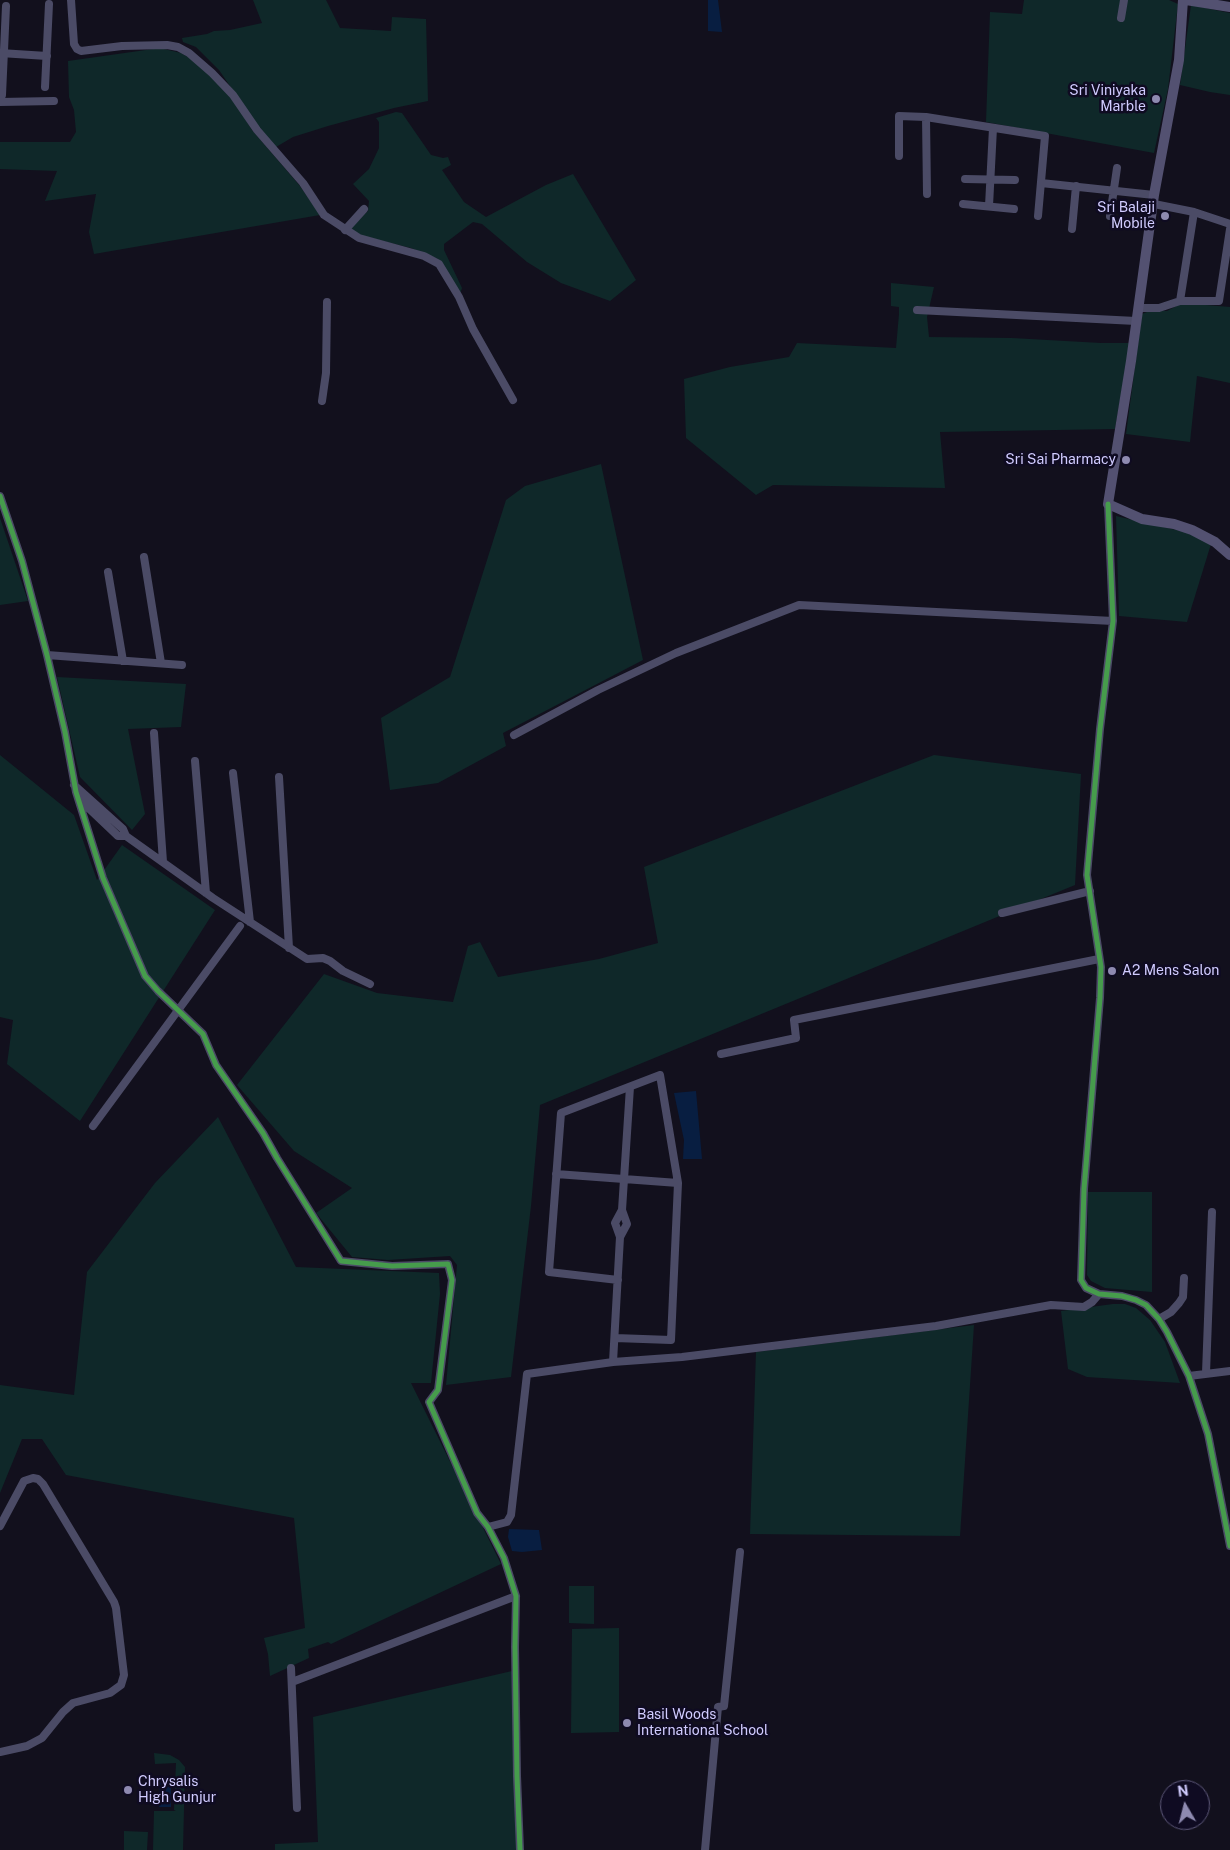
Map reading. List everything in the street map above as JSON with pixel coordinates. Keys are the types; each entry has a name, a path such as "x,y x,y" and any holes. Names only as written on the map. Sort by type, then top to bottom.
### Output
{"street":[{"path":"71,0 74,44 81,51 122,46 168,45 178,47 189,53 212,73 233,96 257,130 303,183 324,215 359,238 424,256 438,264 459,297 473,329 512,400"},
{"path":"1121,18 1124,0"},
{"path":"1230,7 1185,0 1179,60 1154,200 1108,504 1113,621 1100,730 1087,875 1099,958 1100,998 1084,1189 1081,1280 1086,1288 1099,1294 1122,1296 1146,1305 1159,1319 1167,1332 1189,1376 1208,1434 1230,1546"},
{"path":"45,87 48,4"},
{"path":"6,6 1,98 54,101"},
{"path":"2,53 46,56"},
{"path":"899,156 899,116 926,117 1044,136 1038,216"},
{"path":"926,117 927,194"},
{"path":"989,206 993,128"},
{"path":"1110,216 1117,168"},
{"path":"965,179 1015,180"},
{"path":"1041,183 1114,191 1154,200 1230,224"},
{"path":"1072,229 1076,186"},
{"path":"964,204 1014,209"},
{"path":"345,230 364,208"},
{"path":"1180,301 1194,212"},
{"path":"1139,308 1159,308 1180,301 1219,301 1230,229"},
{"path":"322,401 326,372 327,302"},
{"path":"917,310 1136,321"},
{"path":"0,496 22,561 47,655 65,732 74,785 103,878 145,976 203,1034 216,1065 263,1133 341,1261 392,1266 448,1264 452,1280 438,1390 429,1402 477,1513 488,1527 504,1558 516,1596 517,1766 520,1850"},
{"path":"1108,504 1142,519 1174,524 1192,530 1215,542 1230,553"},
{"path":"144,557 161,663"},
{"path":"108,572 123,660"},
{"path":"514,734 598,690 676,653 799,605 1113,621"},
{"path":"47,655 182,664"},
{"path":"154,733 163,862"},
{"path":"195,761 206,893"},
{"path":"233,773 250,922"},
{"path":"279,777 289,948"},
{"path":"74,785 123,828 126,836 206,893 307,959 324,958 343,971 370,984"},
{"path":"78,797 118,836 126,836"},
{"path":"1002,913 1090,892"},
{"path":"94,1126 240,926"},
{"path":"721,1054 796,1038 794,1020 1099,958"},
{"path":"614,1338 671,1340 678,1183 660,1075 561,1113 549,1272 618,1280"},
{"path":"613,1362 620,1237 627,1224 622,1210 630,1087"},
{"path":"556,1174 678,1183"},
{"path":"1206,1373 1212,1212"},
{"path":"1159,1319 1171,1312 1179,1303 1182,1297 1184,1278"},
{"path":"488,1527 507,1522 511,1514 527,1374 613,1362 682,1357 936,1326 1051,1305 1084,1307 1099,1294"},
{"path":"1189,1376 1230,1371"},
{"path":"0,1526 24,1482 33,1478 38,1479 43,1484 114,1602 124,1676 121,1686 110,1693 73,1703 63,1712 42,1738 27,1746 0,1752"},
{"path":"705,1850 718,1707 724,1706 740,1552"},
{"path":"292,1682 516,1596"},
{"path":"291,1668 297,1808"}],"green space":[{"path":"253,0 326,0 340,28 391,31 392,17 426,19 428,101 328,126 293,137 276,147 265,137 219,70 196,47 183,42 182,38 262,23"},
{"path":"1024,0 1169,0 1178,4 1168,89 1154,153 986,122 990,12 1022,14"},
{"path":"1191,5 1230,13 1230,95 1180,85"},
{"path":"160,48 181,53 197,62 233,99 252,130 300,186 320,215 94,254 89,232 96,194 45,201 57,171 0,169 0,142 70,142 76,132 74,110 69,97 68,61"},
{"path":"396,112 402,113 431,155 443,158 448,157 451,165 442,170 464,202 486,217 546,185 573,174 636,280 610,301 561,283 527,262 482,224 473,222 444,244 444,250 462,288 460,294 438,259 411,248 359,235 350,230 368,211 369,201 353,184 369,169 379,148 379,122 376,118"},
{"path":"891,283 934,287 927,317 929,337 1130,343 1115,429 940,432 945,488 773,485 756,495 686,438 684,379 730,367 789,357 797,343 896,348 899,307 891,306"},
{"path":"1182,303 1230,307 1230,383 1197,376 1190,442 1126,434 1142,314 1152,310 1167,311"},
{"path":"601,464 643,660 503,733 506,746 438,783 390,790 381,718 450,677 506,500 525,486"},
{"path":"1116,516 1185,532 1211,544 1187,622 1119,616"},
{"path":"0,518 28,601 0,605"},
{"path":"57,677 186,684 181,727 128,729 145,814 132,830 80,777"},
{"path":"0,755 74,815 97,880 122,845 215,910 80,1121 7,1064 13,1020 0,1017"},
{"path":"934,755 1081,774 1075,885 540,1105 531,1206 511,1377 446,1385 457,1265 450,1256 388,1260 352,1257 316,1213 352,1188 294,1151 237,1085 324,974 377,993 453,1002 468,946 480,942 498,977 599,959 658,943 644,867"},
{"path":"218,1117 296,1267 439,1273 440,1294 431,1383 411,1383 501,1564 331,1644 328,1642 308,1649 309,1658 270,1676 264,1638 305,1628 294,1518 66,1475 42,1439 22,1439 0,1493 0,1385 74,1395 87,1272 155,1183"},
{"path":"1088,1192 1152,1192 1152,1292 1105,1288 1091,1281 1087,1275"},
{"path":"1125,1304 1136,1308 1150,1320 1165,1342 1180,1383 1087,1377 1068,1369 1061,1311"},
{"path":"974,1325 960,1536 750,1534 756,1352"},
{"path":"569,1586 594,1586 594,1624 569,1623"},
{"path":"619,1628 619,1732 571,1733 572,1629"},
{"path":"512,1671 517,1850 275,1850 275,1844 318,1842 313,1717"},
{"path":"154,1753 170,1755 179,1760 185,1767 183,1850 153,1850 154,1811 176,1811 174,1810 176,1763 155,1764"},
{"path":"124,1831 148,1832 147,1850 124,1850"}],"water":[{"path":"708,0 718,0 722,32 708,31"},
{"path":"696,1091 702,1159 683,1159 684,1140 674,1093"},
{"path":"509,1529 539,1530 542,1550 512,1551 508,1537"},
{"path":"160,1777 171,1777 171,1807 159,1807"}],"cycle path":[{"path":"0,496 22,561 47,655 65,732 76,792 103,878 145,976 203,1034 216,1065 263,1133 341,1261 392,1266 448,1264 452,1280 438,1390 429,1402 477,1513 488,1527 504,1558 516,1596 517,1776 520,1850"},
{"path":"1108,504 1113,621 1100,729 1087,875 1101,967 1100,998 1084,1189 1081,1280 1086,1288 1099,1294 1122,1296 1146,1305 1159,1319 1167,1332 1189,1376 1208,1434 1230,1546"}],"place":[{"name":"Sri Viniyaka Marble","path":"1156,99"},
{"name":"Sri Balaji Mobile","path":"1165,216"},
{"name":"Sri Sai Pharmacy","path":"1126,460"},
{"name":"A2 Mens Salon","path":"1112,971"},
{"name":"Basil Woods International School","path":"627,1723"},
{"name":"Chrysalis High Gunjur","path":"128,1790"}]}
